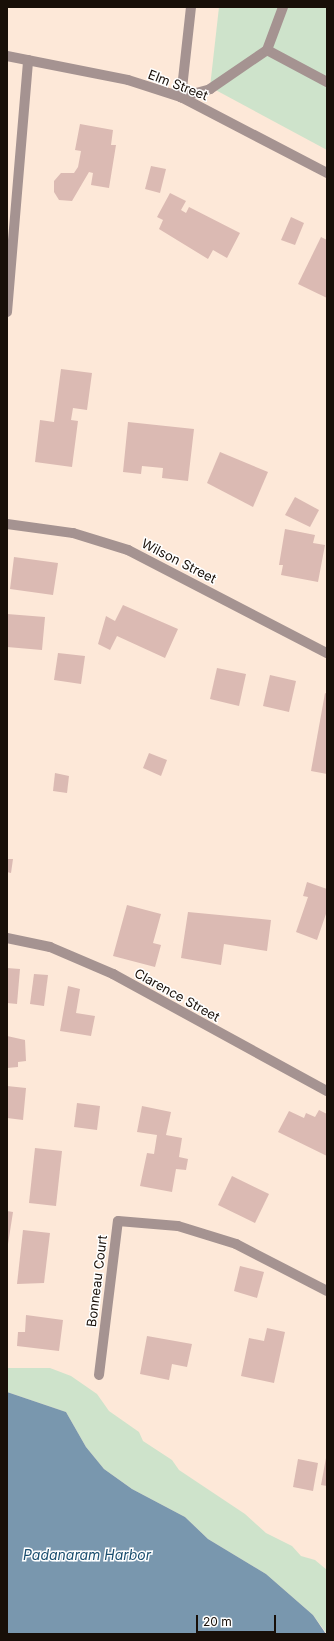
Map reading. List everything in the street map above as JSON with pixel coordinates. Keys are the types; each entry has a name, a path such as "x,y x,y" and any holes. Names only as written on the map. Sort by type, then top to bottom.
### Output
{"street":[{"path":"192,7 181,97 210,89 267,50 283,7"},
{"path":"267,50 327,82"},
{"name":"Elm Street","path":"7,56 128,80 181,97 327,173"},
{"path":"7,312 28,60"},
{"name":"Wilson Street","path":"7,524 73,534 128,550 327,653"},
{"name":"Clarence Street","path":"7,938 50,947 113,974 327,1091"},
{"name":"Bonneau Court","path":"98,1375 118,1221 178,1226 236,1244 327,1290"}],"green space":[{"path":"219,7 327,7 327,150 210,87"},
{"path":"7,1368 50,1368 71,1376 97,1394 109,1411 139,1432 143,1441 172,1460 179,1470 245,1514 266,1533 292,1546 301,1556 315,1560 327,1570 327,1634 313,1615 266,1574 208,1539 185,1517 132,1489 104,1469 86,1447 66,1412 7,1392"}],"water":[{"name":"Padanaram Harbor","path":"7,1392 66,1412 86,1447 104,1469 132,1489 185,1517 208,1539 266,1574 313,1615 326,1634 7,1634"}],"building":[{"path":"80,124 113,130 111,145 116,145 109,188 91,185 93,173 89,172 72,201 59,200 54,192 54,181 61,173 74,173 78,167 81,151 75,150"},
{"path":"151,166 166,169 160,193 145,189"},
{"path":"170,193 186,201 181,210 186,213 189,207 240,233 227,258 213,250 208,259 159,229 163,220 157,217"},
{"path":"291,217 304,223 295,245 281,240"},
{"path":"321,237 327,240 327,298 298,284"},
{"path":"61,369 92,373 87,410 73,408 71,420 78,421 72,467 35,462 40,420 54,422"},
{"path":"128,422 194,429 188,481 162,478 163,468 142,466 141,474 123,472"},
{"path":"220,452 268,472 253,507 207,483"},
{"path":"295,497 319,510 310,527 285,515"},
{"path":"285,529 315,535 313,543 325,545 318,582 281,575 283,565 279,565"},
{"path":"14,557 58,563 53,595 10,589"},
{"path":"123,605 178,629 165,658 117,636 110,650 98,644 106,616 115,621"},
{"path":"7,614 45,617 42,650 7,647"},
{"path":"58,653 85,656 81,684 54,680"},
{"path":"217,668 246,674 239,706 210,699"},
{"path":"270,675 296,681 289,712 263,706"},
{"path":"325,693 327,694 327,774 311,771"},
{"path":"149,753 167,760 161,776 143,768"},
{"path":"55,773 69,776 67,793 53,791"},
{"path":"7,859 13,859 11,873 7,872"},
{"path":"307,882 327,889 327,911 317,940 296,932 308,897 303,896"},
{"path":"127,905 161,914 153,943 161,945 155,967 113,956"},
{"path":"188,912 271,920 267,951 224,944 221,965 181,958"},
{"path":"7,968 20,969 17,1004 7,1003"},
{"path":"34,974 48,975 44,1006 30,1004"},
{"path":"68,986 80,989 76,1013 95,1016 91,1036 60,1031"},
{"path":"7,1036 25,1040 26,1061 18,1062 18,1067 7,1068"},
{"path":"7,1086 26,1088 23,1120 7,1118"},
{"path":"77,1103 100,1106 97,1130 74,1127"},
{"path":"142,1106 171,1112 166,1135 182,1138 179,1157 188,1159 186,1170 176,1169 172,1192 140,1186 147,1153 154,1154 157,1135 137,1132"},
{"path":"319,1110 327,1114 327,1156 278,1132 289,1111 304,1118 306,1113 315,1117"},
{"path":"35,1148 62,1151 56,1206 29,1203"},
{"path":"232,1176 269,1194 255,1223 218,1205"},
{"path":"7,1211 13,1212 8,1244 7,1244"},
{"path":"23,1230 50,1233 44,1283 17,1284"},
{"path":"240,1266 264,1272 257,1298 234,1291"},
{"path":"26,1315 63,1320 59,1351 17,1346 18,1332 25,1332"},
{"path":"267,1328 285,1332 274,1383 241,1376 249,1338 264,1341"},
{"path":"147,1336 192,1344 187,1367 172,1364 169,1380 140,1374"},
{"path":"327,1458 327,1486 321,1485"},
{"path":"298,1459 318,1463 313,1491 293,1487"}]}
